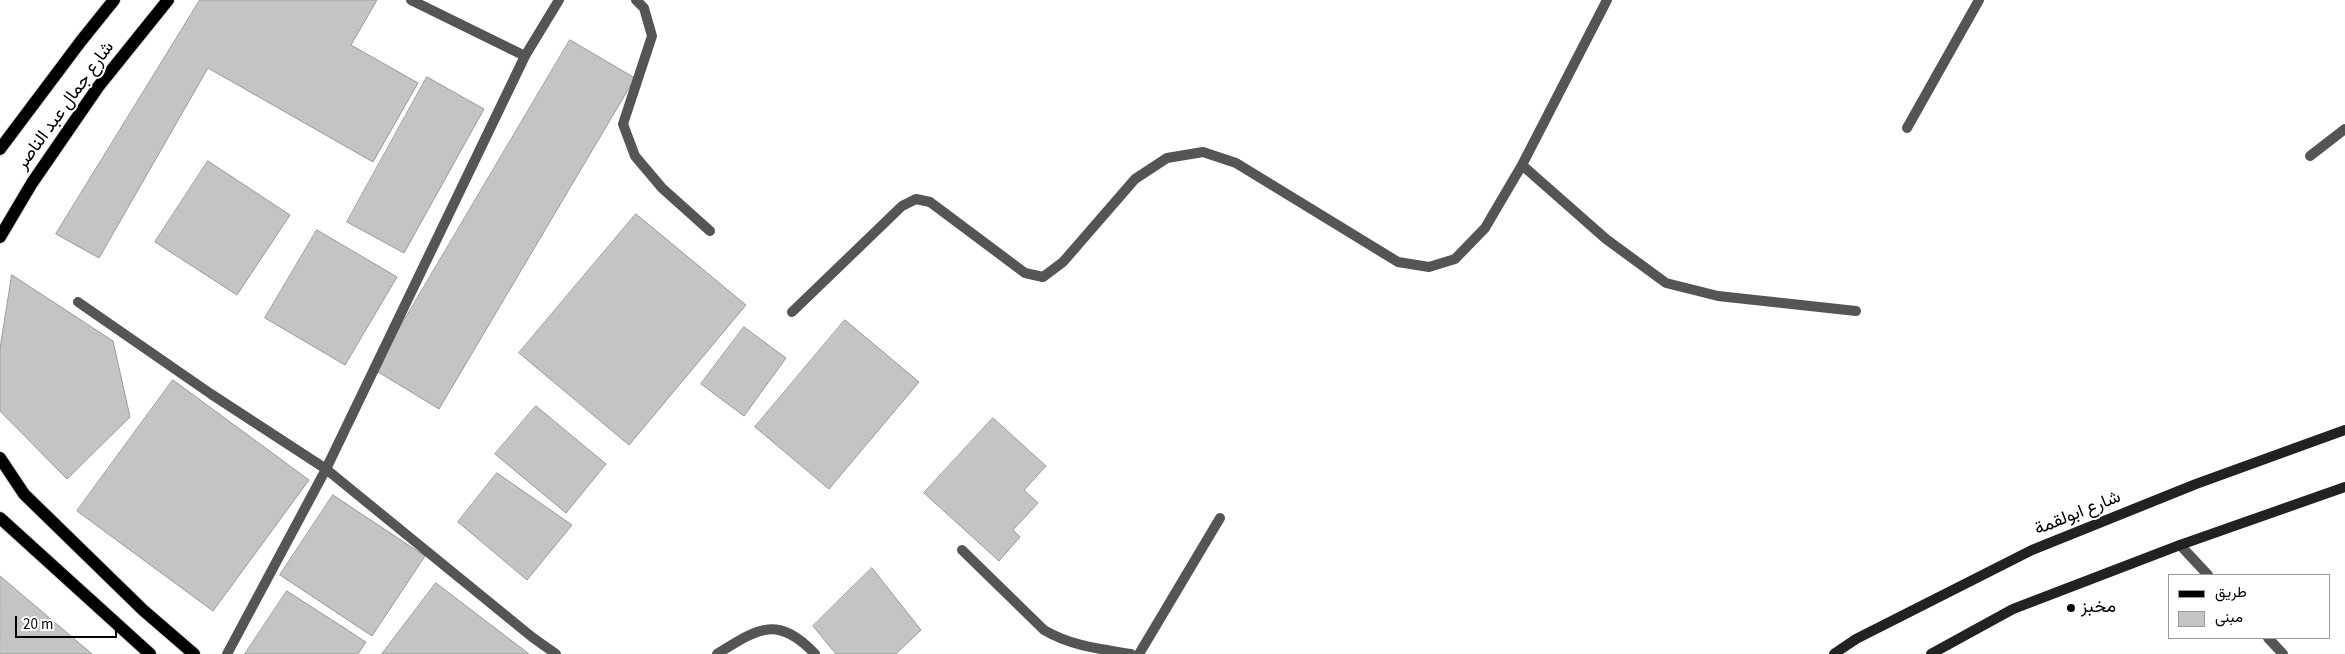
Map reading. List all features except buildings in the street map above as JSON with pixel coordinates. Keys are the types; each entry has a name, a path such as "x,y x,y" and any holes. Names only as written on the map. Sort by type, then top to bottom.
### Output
{"main road":[{"name":"شارع جمال عبد الناصر","path":"0,149 81,40 114,0"},
{"name":"شارع جمال عبد الناصر","path":"0,237 32,183 98,87 168,0"},
{"path":"0,458 24,494 143,610 194,654"},
{"path":"0,518 150,654"}],"street":[{"path":"411,0 525,56"},
{"path":"227,654 326,469 525,56 559,0"},
{"path":"636,0 644,8 652,36 624,124 635,156 662,188 710,230"},
{"path":"792,312 902,206 916,199 930,202 1026,273 1043,277 1063,262 1135,179 1167,158 1203,152 1236,163 1398,262 1428,267 1455,259 1485,228 1522,165 1606,0"},
{"path":"1907,128 1979,0"},
{"path":"2310,156 2345,129"},
{"path":"1522,165 1606,239 1666,283 1718,296 1856,311"},
{"path":"78,302 211,394 326,469 524,631 556,654"},
{"name":"شارع ابولقمة","path":"1834,654 1856,638 2032,550 2196,484 2345,430"},
{"path":"1931,654 2013,609 2180,545 2345,487"},
{"path":"1139,654 1220,518"},
{"path":"2180,545 2207,574"},
{"path":"962,550 1044,630 1059,639 1081,647 1131,654"},
{"path":"717,654 743,638 770,627 792,634 815,654"},
{"path":"2269,639 2283,654"}],"place":[{"name":"مخبز","path":"2071,608"}]}
